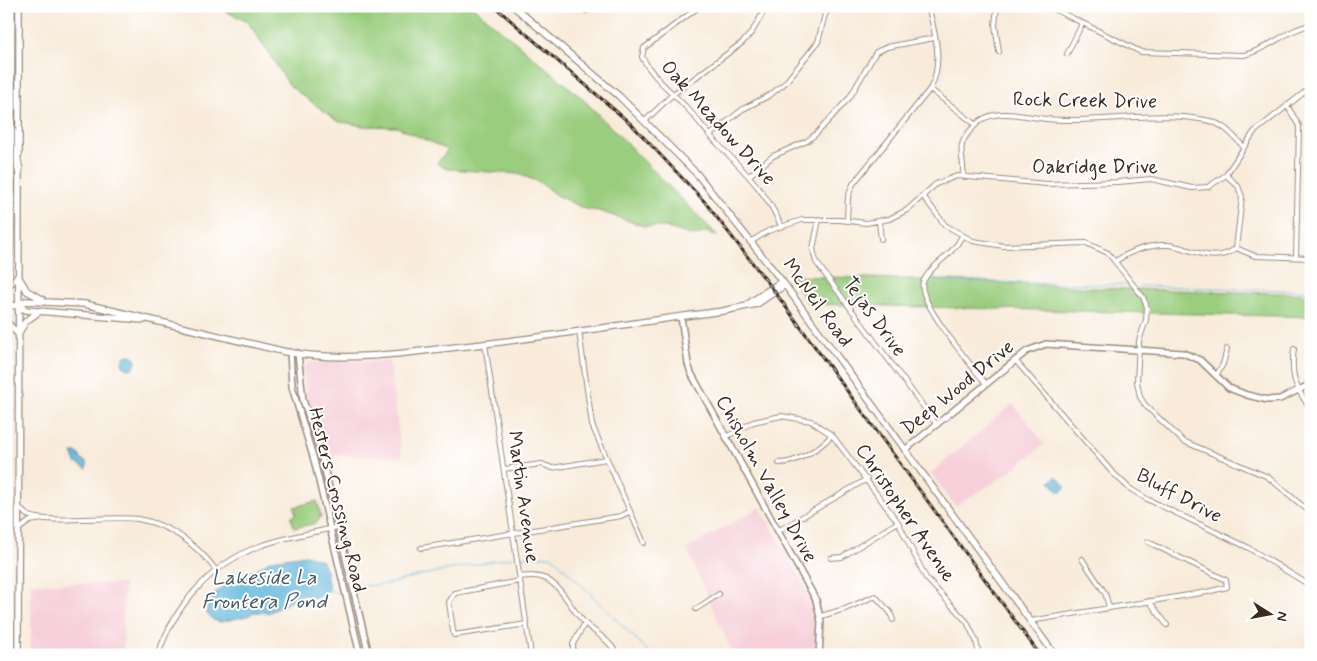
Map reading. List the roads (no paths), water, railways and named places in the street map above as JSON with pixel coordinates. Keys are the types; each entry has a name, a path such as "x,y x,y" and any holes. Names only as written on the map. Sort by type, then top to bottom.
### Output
{"highway":[{"path":"6,341 10,261 11,6"},
{"path":"6,62 7,92 19,171"}],"main road":[{"path":"18,655 19,6"},
{"name":"McNeil Road","path":"513,6 646,121 697,174 752,241 1055,655"},
{"path":"6,288 18,276"},
{"path":"18,276 27,291 46,301"},
{"path":"18,306 25,301 85,304 290,352 369,356 580,332 742,307 783,283"},
{"path":"6,306 18,306 26,310 156,321"},
{"path":"18,334 28,319 42,310"},
{"path":"6,321 18,334"}],"street":[{"name":"Oak Meadow Drive","path":"700,6 642,51 642,59 672,95 684,105 748,176 775,212 781,226"},
{"path":"646,121 672,95 742,42 752,32 767,6"},
{"path":"710,135 744,109 770,95 785,83 818,42 825,14 833,6"},
{"path":"847,220 848,197 853,184 930,89 938,69 928,6"},
{"path":"997,6 995,25 999,52"},
{"path":"1048,6 1141,52 1237,56 1258,52 1302,28 1311,26"},
{"path":"1067,54 1082,24"},
{"path":"748,176 773,156 807,141 817,133 850,97 869,61 876,52 887,47 934,38"},
{"path":"1236,248 1242,198 1238,186 1226,175 1243,146 1254,132 1311,87"},
{"path":"930,89 976,125"},
{"path":"1287,105 1299,126 1296,257"},
{"name":"Rock Creek Drive","path":"963,176 961,145 976,125 984,118 999,114 1058,120 1158,117 1202,120 1216,123 1226,129 1243,146"},
{"name":"Oakridge Drive","path":"752,241 765,232 802,220 879,222 902,214 944,180 963,176 1047,184 1118,182 1151,178 1197,188 1210,186 1226,175"},
{"path":"922,196 946,225 962,236 979,243 1004,246 1086,243 1102,249 1116,261 1145,302 1147,313 1140,334 1137,382 1140,397 1171,432 1195,449 1268,477 1311,513"},
{"name":"Tejas Drive","path":"819,219 813,249 816,262 937,425"},
{"path":"879,222 881,239"},
{"path":"962,236 951,254 928,274 923,283 922,293 925,301 986,384"},
{"path":"1116,261 1133,251 1165,245 1210,256 1222,255 1236,248 1255,256 1311,258"},
{"name":"Chisholm Valley Drive","path":"681,317 688,364 726,437 813,593 821,616 820,655"},
{"path":"580,332 590,418 606,459 644,543"},
{"name":"Martin Avenue","path":"485,344 531,655"},
{"name":"Deep Wood Drive","path":"905,450 1015,360 1027,351 1046,344 1189,354 1200,360 1234,391 1261,398 1280,399 1311,384"},
{"path":"1216,376 1223,364 1227,349"},
{"path":"1294,349 1292,374 1311,409"},
{"name":"Hesters Crossing Road","path":"290,352 290,372 296,402 313,453 360,655"},
{"name":"Hesters Crossing Road","path":"298,353 300,386 320,450 369,655"},
{"name":"Bluff Drive","path":"1015,360 1111,471 1129,488 1147,500 1247,547 1311,586"},
{"path":"296,402 300,406 305,422 312,428"},
{"name":"Christopher Avenue","path":"726,437 753,422 780,416 811,421 832,434 898,522 926,578 967,622 976,641 979,655"},
{"path":"779,463 790,462 816,448 832,434"},
{"path":"504,469 542,464 552,468 606,459"},
{"path":"778,531 867,479"},
{"path":"18,506 27,514 44,518"},
{"path":"422,548 621,516 629,512"},
{"path":"19,529 30,520 44,518 130,518 152,522 184,538 216,570"},
{"path":"831,558 842,557 898,522"},
{"path":"158,655 177,613 216,570 258,547 338,527"},
{"path":"1030,621 1225,588 1228,584 1226,580 1148,542"},
{"path":"1082,559 1105,594 1109,607"},
{"path":"526,624 454,635 449,603 452,595 458,592 520,579 542,577 558,587 566,601 585,623 610,644 617,655"},
{"path":"696,609 719,594"},
{"path":"821,616 845,609 875,596 890,612 893,620"},
{"path":"1149,600 1166,626"},
{"path":"573,655 573,644 585,623"}],"water":[{"path":"126,355 132,355 136,362 132,369 126,369 122,365 122,359"},
{"path":"72,453 78,453 81,459 87,463 87,469 76,463"},
{"path":"1056,476 1066,487 1060,493 1050,482"},
{"name":"Lakeside La Frontera Pond","path":"306,555 321,560 326,570 329,590 317,598 303,595 268,613 254,612 248,616 220,622 213,620 207,614 208,604 213,596 231,582 270,560"}],"waterway":[{"path":"933,281 1130,285"},
{"path":"1140,286 1311,291"},
{"path":"519,557 552,556 652,655"},
{"path":"365,586 387,584 417,576 513,557"},
{"path":"327,590 336,592"}],"railway":[{"path":"494,6 632,125 704,201 772,288 1040,655"}]}
